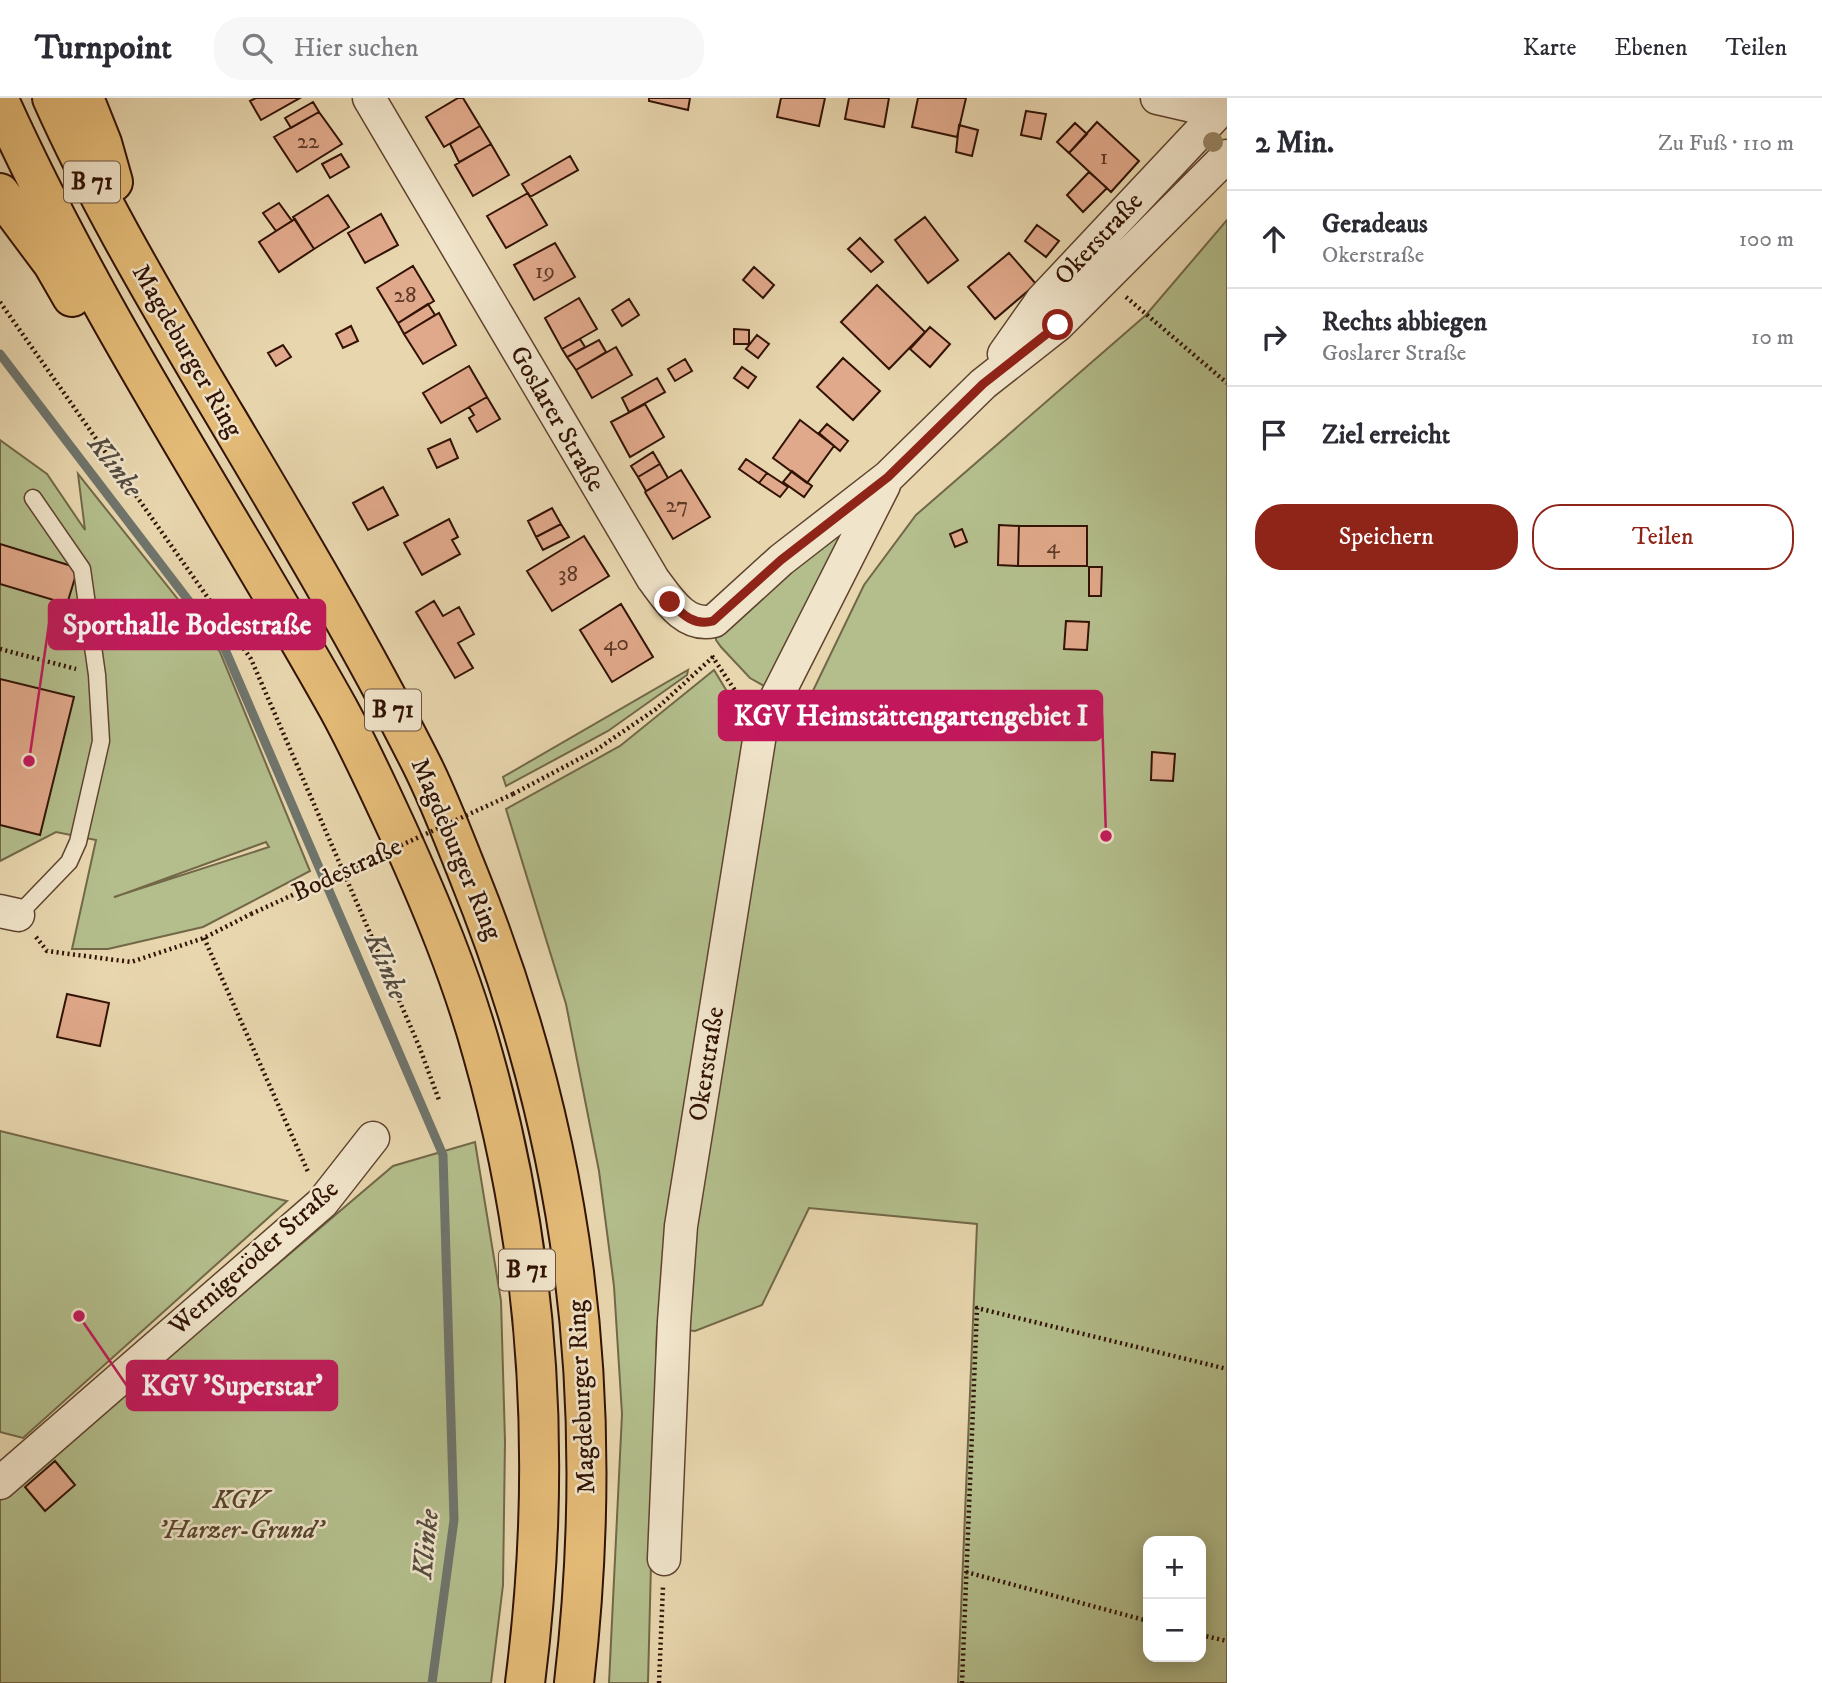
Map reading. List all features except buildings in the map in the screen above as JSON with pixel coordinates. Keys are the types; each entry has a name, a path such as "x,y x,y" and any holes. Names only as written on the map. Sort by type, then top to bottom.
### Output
{"highway":[{"name":"Magdeburger Ring","path":"52,98 97,193 136,264 390,704 435,792 508,977 539,1084 563,1193 582,1343 587,1409 587,1518 574,1683"},
{"path":"84,98 102,143 136,264"},
{"name":"Magdeburger Ring","path":"0,102 28,164 73,250 340,710 379,790 451,957 483,1054 513,1187 528,1283 541,1470 540,1520 525,1683"},
{"path":"0,193 53,264 203,522 234,530"},
{"path":"563,1193 592,1260 605,1352 607,1574 596,1683"}],"street":[{"name":"Goslarer Straße","path":"369,98 653,579 670,602 690,619"},
{"path":"1157,98 1222,108"},
{"name":"Okerstraße","path":"983,384 1042,300 1222,108"},
{"name":"Okerstraße","path":"690,619 702,623 713,621 781,560 888,477 983,384 1058,325 1227,156"},
{"name":"Okerstraße","path":"664,1559 681,1226 761,728 888,477"},
{"name":"Wernigeröder Straße","path":"0,1483 322,1203 373,1138"}],"lane":[{"path":"9,913 69,862 78,842 102,741 97,675 82,569 33,498"}],"path":[{"path":"0,302 251,659 419,1046 439,1100"},
{"path":"1146,315 1227,383"},
{"path":"690,619 761,728"},
{"path":"0,649 97,675"},
{"name":"Bodestraße","path":"9,913 47,951 131,962 204,938 513,794 596,750 656,709 713,657"},
{"path":"204,938 322,1203"},
{"path":"962,1683 977,1308 1227,1369"},
{"path":"659,1683 664,1559"},
{"path":"966,1572 1143,1620"},
{"path":"1206,1636 1227,1641"}],"green space":[{"path":"1227,220 1227,1683 958,1683 977,1224 809,1208 762,1305 695,1331 657,1327 648,1683 609,1683 622,1414 614,1286 599,1171 566,1004 506,809 620,746 714,670 751,731 795,728 864,585 916,515 1146,315"},
{"path":"0,440 47,474 85,530 78,474 220,652 310,871 203,927 108,949 72,949 96,840 56,832 0,861","holes":["266,842 269,847 123,894"]},
{"path":"847,525 770,686 764,686 750,678 721,647 716,640 716,634"},
{"path":"688,670 687,675 608,731 506,786 503,777"},
{"path":"0,1131 287,1201 23,1438 0,1432"},
{"name":"KGV 'Harzer-Grund'","path":"475,1142 501,1301 505,1441 503,1585 491,1683 0,1683 0,1500 393,1166"}],"waterway":[{"name":"Klinke","path":"0,354 224,647 443,1155 454,1520 432,1683"}],"place":[{"name":"Sporthalle Bodestraße","path":"29,761"},
{"name":"KGV Heimstättengartengebiet I","path":"1106,836"},
{"name":"KGV 'Superstar'","path":"79,1316"}],"route":[{"path":"670,602 696,622 713,621 781,560 888,477 983,384 1058,325"}]}
